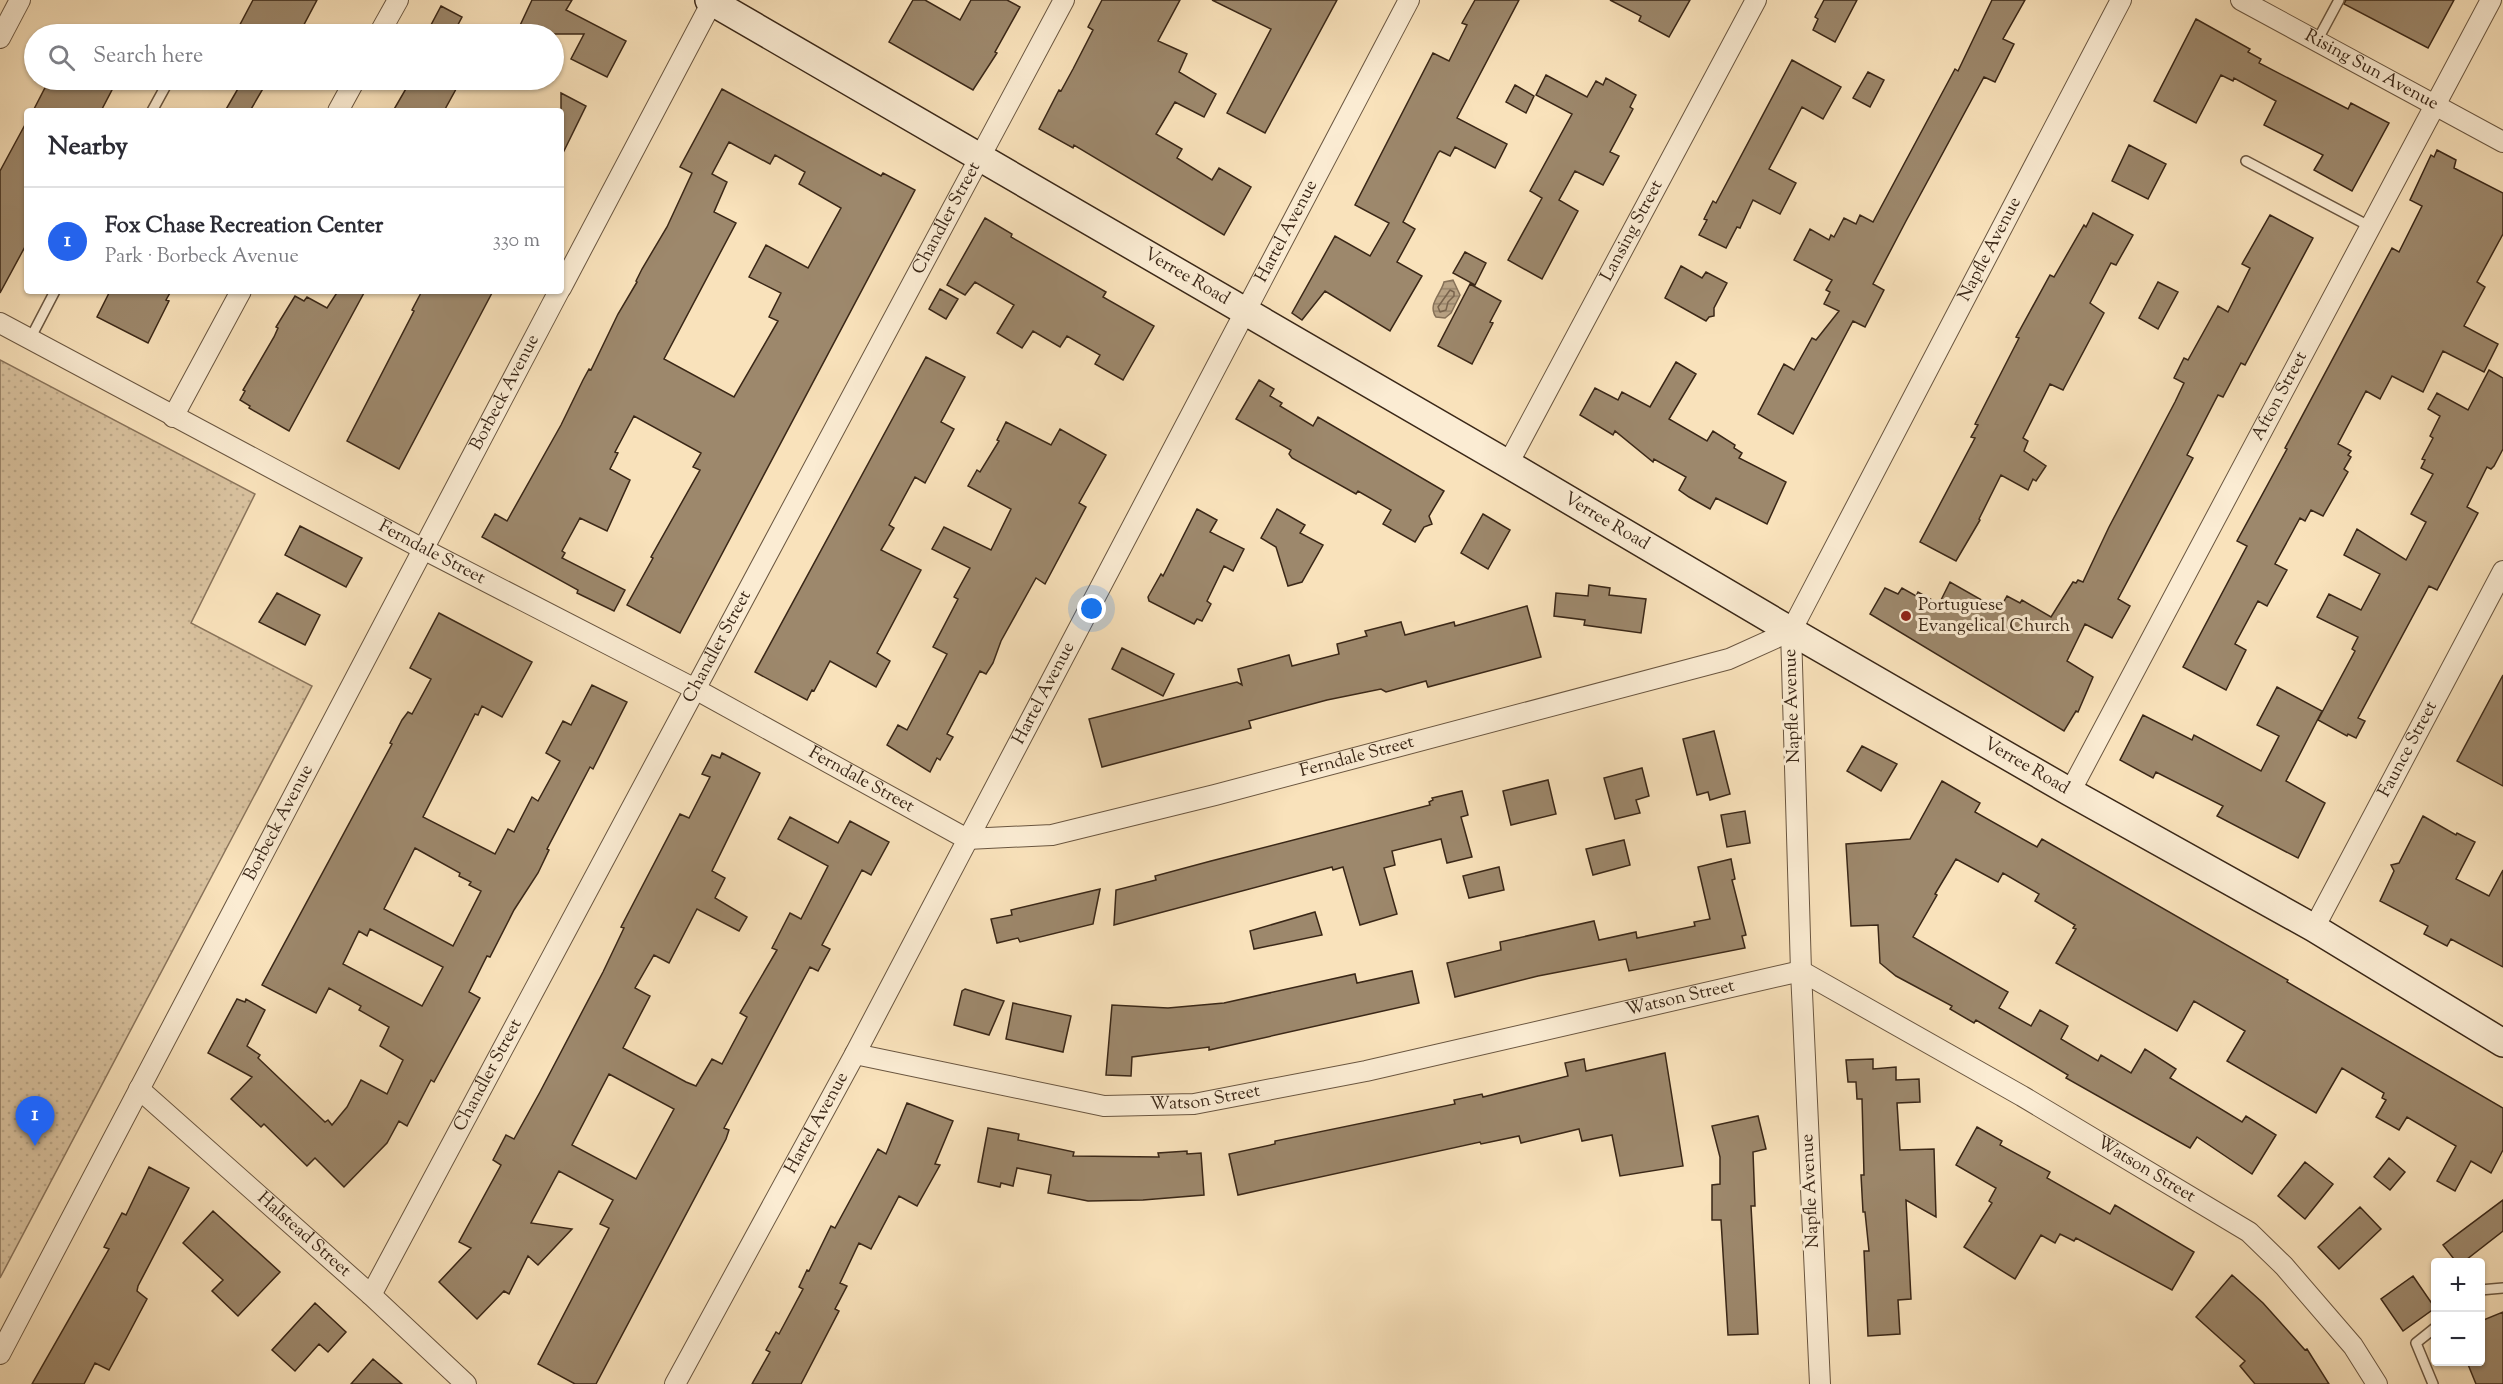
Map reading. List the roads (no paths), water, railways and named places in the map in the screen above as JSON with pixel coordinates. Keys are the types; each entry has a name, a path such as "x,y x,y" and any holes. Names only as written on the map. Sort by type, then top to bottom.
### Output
{"main road":[{"name":"Verree Road","path":"712,1 1508,464 1791,632 2070,792 2314,928 2503,1043"}],"street":[{"path":"0,38 20,0"},
{"path":"385,24 398,0"},
{"name":"Chandler Street","path":"371,1295 697,690 1064,0"},
{"name":"Hartel Avenue","path":"675,1384 855,1054 1409,0"},
{"name":"Lansing Street","path":"1508,464 1756,0"},
{"name":"Napfle Avenue","path":"1820,1384 1801,971 1791,632 2121,0"},
{"name":"Rising Sun Avenue","path":"2241,0 2503,142"},
{"name":"Borbeck Avenue","path":"564,282 712,1"},
{"name":"Afton Street","path":"2070,792 2492,2"},
{"path":"340,108 350,90"},
{"path":"174,417 239,294"},
{"name":"Borbeck Avenue","path":"0,1354 558,294"},
{"name":"Ferndale Street","path":"0,323 423,549 697,690 967,839 1052,835 1215,795 1729,659 1791,632"},
{"name":"Faunce Street","path":"2314,928 2503,571"},
{"name":"Watson Street","path":"855,1054 1104,1106 1194,1104 1366,1071 1801,971 2022,1096 2249,1232 2284,1266 2353,1346 2377,1384"},
{"name":"Halstead Street","path":"139,1089 371,1295 466,1384"}],"lane":[{"path":"2317,40 2339,0"},
{"path":"154,108 164,90"},
{"path":"2246,161 2371,227"},
{"path":"30,339 54,294"},
{"path":"2485,1290 2503,1288"},
{"path":"2431,1331 2416,1343 2433,1384"}],"water":[{"path":"1453,280 1460,295 1451,313 1445,318 1436,317 1433,308 1442,286 1444,282"}],"place":[{"name":"Portuguese Evangelical Church","path":"1906,616"},
{"name":"Fox Chase Recreation Center","path":"35,1146"}]}
